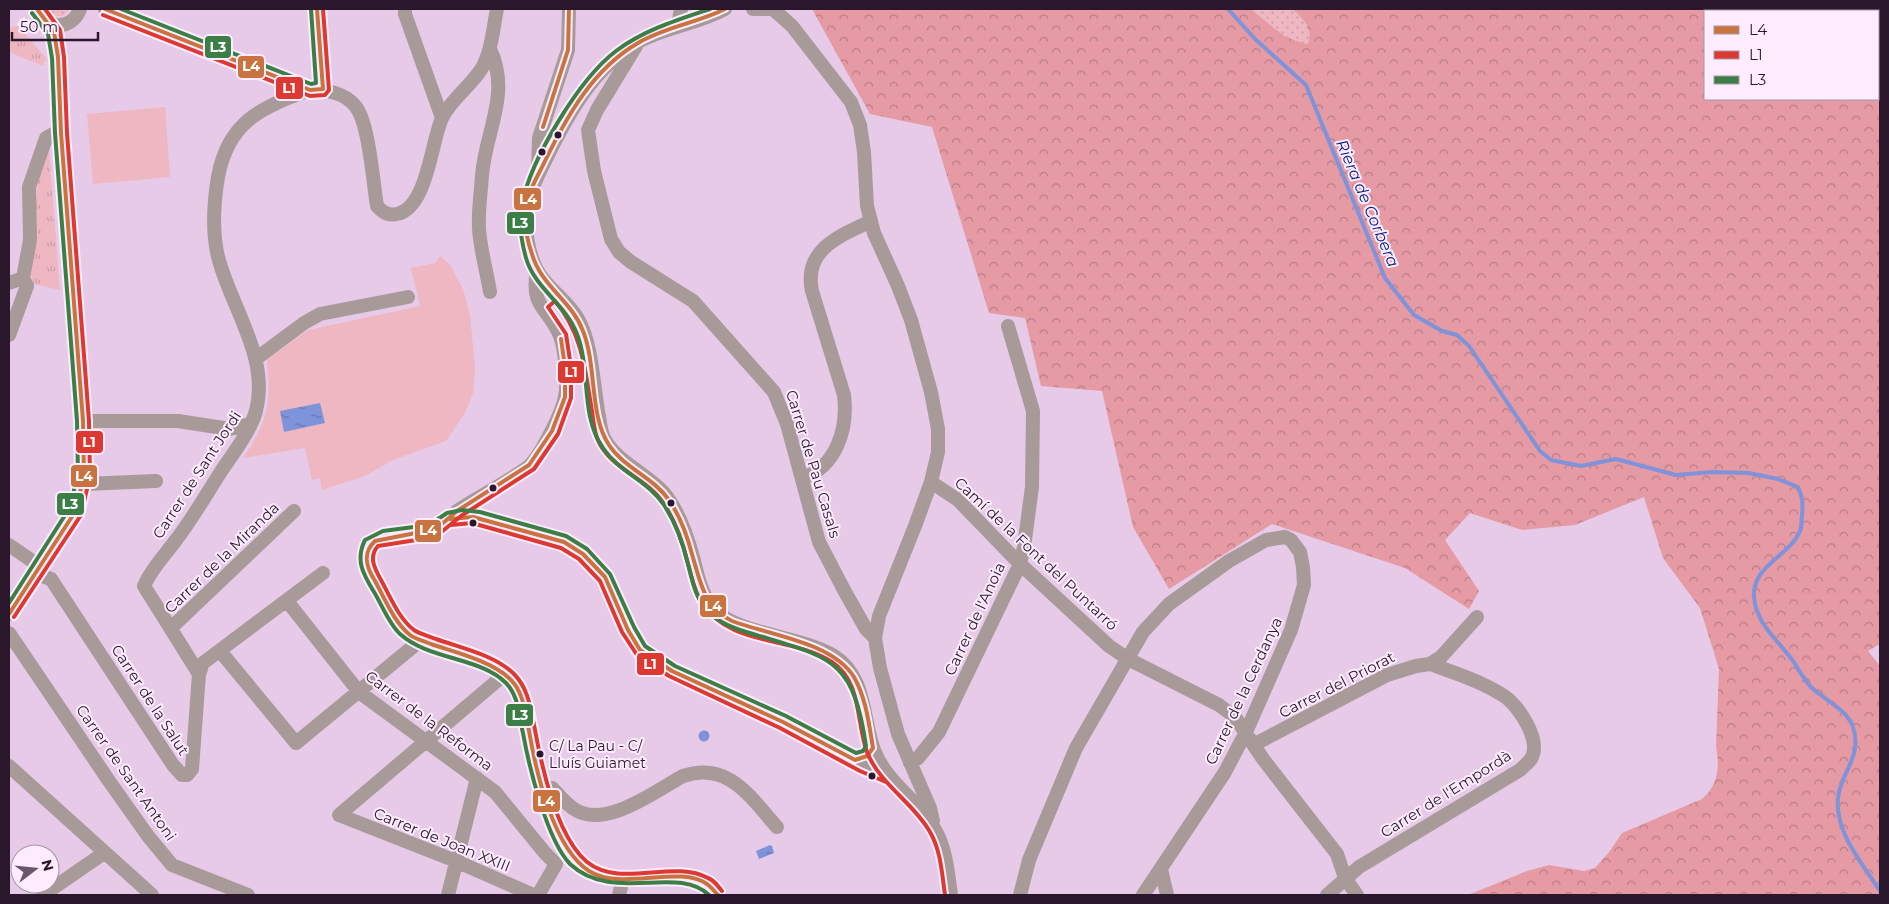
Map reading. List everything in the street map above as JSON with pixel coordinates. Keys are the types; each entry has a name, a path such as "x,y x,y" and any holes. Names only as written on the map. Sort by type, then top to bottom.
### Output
{"street":[{"path":"37,9 43,19 50,24 66,24 74,19 80,9"},
{"path":"105,9 355,104 360,112 377,206 384,212 394,215 408,209 419,194 442,118 482,68 490,49 497,9"},
{"path":"317,89 318,9"},
{"path":"405,9 405,14 442,118"},
{"path":"538,176 539,138 568,50 569,9"},
{"path":"678,25 681,9"},
{"path":"718,895 707,884 694,880 620,889 586,872 570,852 544,790 519,690 505,674 421,640 404,629 370,576 366,562 367,550 373,540 431,531 450,519 457,511 530,465 552,431 565,397 565,367 560,336 540,305 535,291 537,271 530,248 526,218 528,198 567,116 581,96 611,62 637,43 660,31 725,9 739,9"},
{"path":"753,9 774,9 792,26 850,102 860,125 864,152 867,206 871,221 880,250 898,286 925,367 938,440 931,482 900,568 879,616 875,638 888,699 910,763 930,808 934,827 944,853 951,895"},
{"path":"9,614 75,512 84,484 83,421 61,134 57,45 50,24"},
{"path":"57,45 66,24"},
{"name":"Carrer de Pau Casals","path":"637,43 597,110 588,130 594,170 611,239 619,252 631,262 693,301 761,375 774,392 781,407 819,542 826,559 866,628 875,638"},
{"path":"490,49 497,64 500,80 498,98 484,156 479,229 490,292"},
{"path":"286,79 286,98"},
{"name":"Carrer de Sant Jordi","path":"199,674 144,586 250,424 256,410 259,394 257,358 220,266 214,239 214,212 220,166 228,144 246,120 286,98 317,89"},
{"path":"542,131 553,144"},
{"path":"23,278 30,240 29,187 46,138 53,134 61,134"},
{"path":"802,478 818,471 827,464 839,442 845,413 844,395 812,291 809,277 810,269 818,254 847,234 871,221"},
{"path":"537,271 573,310 587,341 602,435 616,453 650,480 672,504 687,536 702,589 709,602 723,616 834,656 854,676 861,690 873,748 888,776 934,827"},
{"path":"9,283 23,278"},
{"path":"9,335 27,289 27,282 23,278"},
{"path":"540,305 546,298 556,293"},
{"path":"257,358 304,323 320,314 408,297"},
{"name":"Carrer de l'Anoia","path":"910,763 918,758 939,732 1020,564 1024,547 1032,487 1033,411 1008,326"},
{"path":"83,421 178,421 230,429 250,424"},
{"path":"84,484 156,481"},
{"name":"Camí de la Font del Puntarró","path":"931,482 958,500 1020,564 1109,646 1128,659 1219,705 1235,717 1255,744 1263,759 1337,854 1345,878 1357,895"},
{"path":"478,518 477,505 480,496"},
{"name":"Carrer de la Miranda","path":"172,628 294,511"},
{"path":"450,519 462,516 478,518 564,542 584,554 605,577 628,630 640,650 672,671 783,722 862,766 888,776"},
{"name":"Carrer de la Cerdanya","path":"1128,659 1143,632 1163,611 1205,577 1266,540 1285,537 1291,540 1300,552 1304,585 1300,604 1292,630 1246,732 1225,772 1144,895"},
{"path":"9,545 39,570"},
{"name":"Carrer de la Salut","path":"39,570 51,579 173,765 182,775 187,775 192,769 199,674"},
{"path":"199,674 203,663 323,573"},
{"name":"Carrer de la Reforma","path":"287,601 359,692 495,792 554,862"},
{"name":"Carrer del Priorat","path":"1255,744 1387,675 1416,666 1430,664 1441,657 1477,617"},
{"name":"Carrer de Sant Antoni","path":"9,632 114,789 172,865 248,895"},
{"path":"220,651 296,743 421,640"},
{"path":"1020,895 1029,860 1076,748 1128,659"},
{"name":"Carrer de l'Empordà","path":"1327,895 1345,878 1375,857 1520,770 1530,759 1534,750 1530,728 1506,698 1475,680 1430,664"},
{"path":"426,742 505,674"},
{"name":"Carrer de Joan XXIII","path":"426,742 339,815 456,861 533,895"},
{"path":"854,760 867,756 873,748"},
{"path":"9,766 152,895"},
{"path":"544,790 552,788 574,809 583,813 602,816 623,809 682,776 692,773 712,773 723,775 741,786 777,827"},
{"path":"448,895 477,778"},
{"path":"538,895 554,862 568,862 570,852"},
{"path":"43,895 104,853"},
{"path":"1161,869 1167,895"}],"green space":[{"path":"46,9 70,9 63,16 57,16"},
{"path":"812,9 1251,9 1286,37 1298,14 1292,9 1880,9 1880,644 1868,651 1880,666 1880,895 1468,895 1527,871 1549,865 1584,871 1595,868 1622,833 1702,799 1715,782 1718,769 1716,747 1719,669 1700,608 1663,558 1644,497 1575,525 1522,530 1470,513 1445,540 1479,591 1469,609 1405,568 1272,524 1169,589 1133,527 1102,391 1041,386 1025,318 989,313 932,127 870,114"},
{"path":"1251,9 1292,9 1309,28 1308,44 1285,35"},
{"path":"18,26 46,58 43,66 9,52 9,28"},
{"path":"165,107 170,177 93,184 87,114"},
{"path":"49,149 60,290 34,284 30,273 38,174"},
{"path":"440,256 450,265 463,289 470,315 475,369 473,393 465,413 446,441 393,460 365,476 322,490 320,478 312,480 305,448 243,458 258,433 266,411 269,388 267,359 308,330 420,306 411,268 435,263"}],"water":[{"path":"320,403 325,423 284,432 280,411"},
{"path":"702,731 706,731 709,736 708,740 702,741 699,738 699,734"},
{"path":"770,845 774,853 759,859 756,851"}],"waterway":[{"name":"Riera de Corbera","path":"1228,9 1255,39 1306,85 1385,278 1414,315 1442,331 1457,335 1469,346 1540,451 1551,460 1581,466 1616,459 1676,475 1712,472 1749,473 1778,479 1798,487 1802,504 1801,529 1795,540 1759,577 1755,586 1754,597 1756,607 1763,624 1793,661 1806,682 1841,711 1853,727 1855,737 1854,754 1839,792 1840,819 1844,832 1857,857 1880,891"}],"transit line":[{"name":"L4","path":"9,614 75,512 84,476 83,421 61,133 58,57 54,32 37,9"},
{"name":"L1","path":"14,617 81,515 90,476 89,421 67,133 64,57 60,30 45,9"},
{"name":"L4","path":"105,9 310,90 323,89 317,9"},
{"name":"L3","path":"121,9 311,84 316,83 311,9"},
{"name":"L1","path":"103,15 310,96 325,95 329,90 323,9"},
{"name":"L4","path":"543,127 568,50 569,9"},
{"name":"L3","path":"709,895 696,886 680,883 605,881 587,876 570,864 554,838 540,802 518,707 510,688 495,674 483,668 425,649 412,643 400,634 389,620 367,579 362,567 361,554 365,540 383,531 429,525 447,513 462,510 480,512 566,536 587,549 610,574 634,627 645,646 675,666 786,716 856,753 863,751 866,746 861,717 854,695 845,678 834,666 802,649 727,625 711,614 702,604 694,588 679,533 664,505 650,489 617,464 603,448 596,435 588,407 584,362 577,334 566,314 536,279 530,269 523,244 520,218 522,204 535,165 558,121 587,80 616,51 638,37 661,26 710,9"},
{"name":"L4","path":"450,519 473,517 564,542 583,554 605,577 628,630 640,650 672,671 783,722 855,760 867,756 873,748 866,711 858,685 844,665 831,655 799,641 732,621 715,609 709,601 704,593 680,519 673,506 655,485 622,460 609,445 598,419 590,359 583,331 572,311 542,275 536,265 527,238 525,214 531,190 562,127 595,80 608,66 638,43 659,33 725,9"},
{"name":"L3","path":"9,603 69,509 78,475 77,421 55,133 52,58 48,34 32,13"},
{"name":"L1","path":"722,891 712,880 694,873 679,871 615,873 600,870 587,862 576,851 567,836 552,801 529,700 519,680 506,667 488,657 414,630 395,607 374,563 373,554 378,546 429,538 439,534 461,516 534,469 558,434 571,398 571,367 566,334 548,307 555,301 572,326 581,353 597,438 610,458 648,487 664,504 679,533 695,589 702,603 714,617 728,627 745,634 816,654 832,662 842,670 849,680 857,703 867,752 873,764 888,784 915,811 934,839 945,895"},
{"name":"L4","path":"561,339 565,367 565,397 552,431 529,465 457,511 436,529 375,541 368,550 368,565 372,576 395,617 410,635 483,662 502,673 515,684 523,703 536,767 548,807 565,845 576,860 589,871 602,877 633,879 681,876 707,884 718,895"},
{"name":"L1","path":"451,525 472,523 561,548 579,559 600,581 622,632 637,655 669,676 780,728 860,771 886,782"}],"place":[{"name":"C/ La Pau - C/ Lluís Guiamet","path":"540,754"}]}
